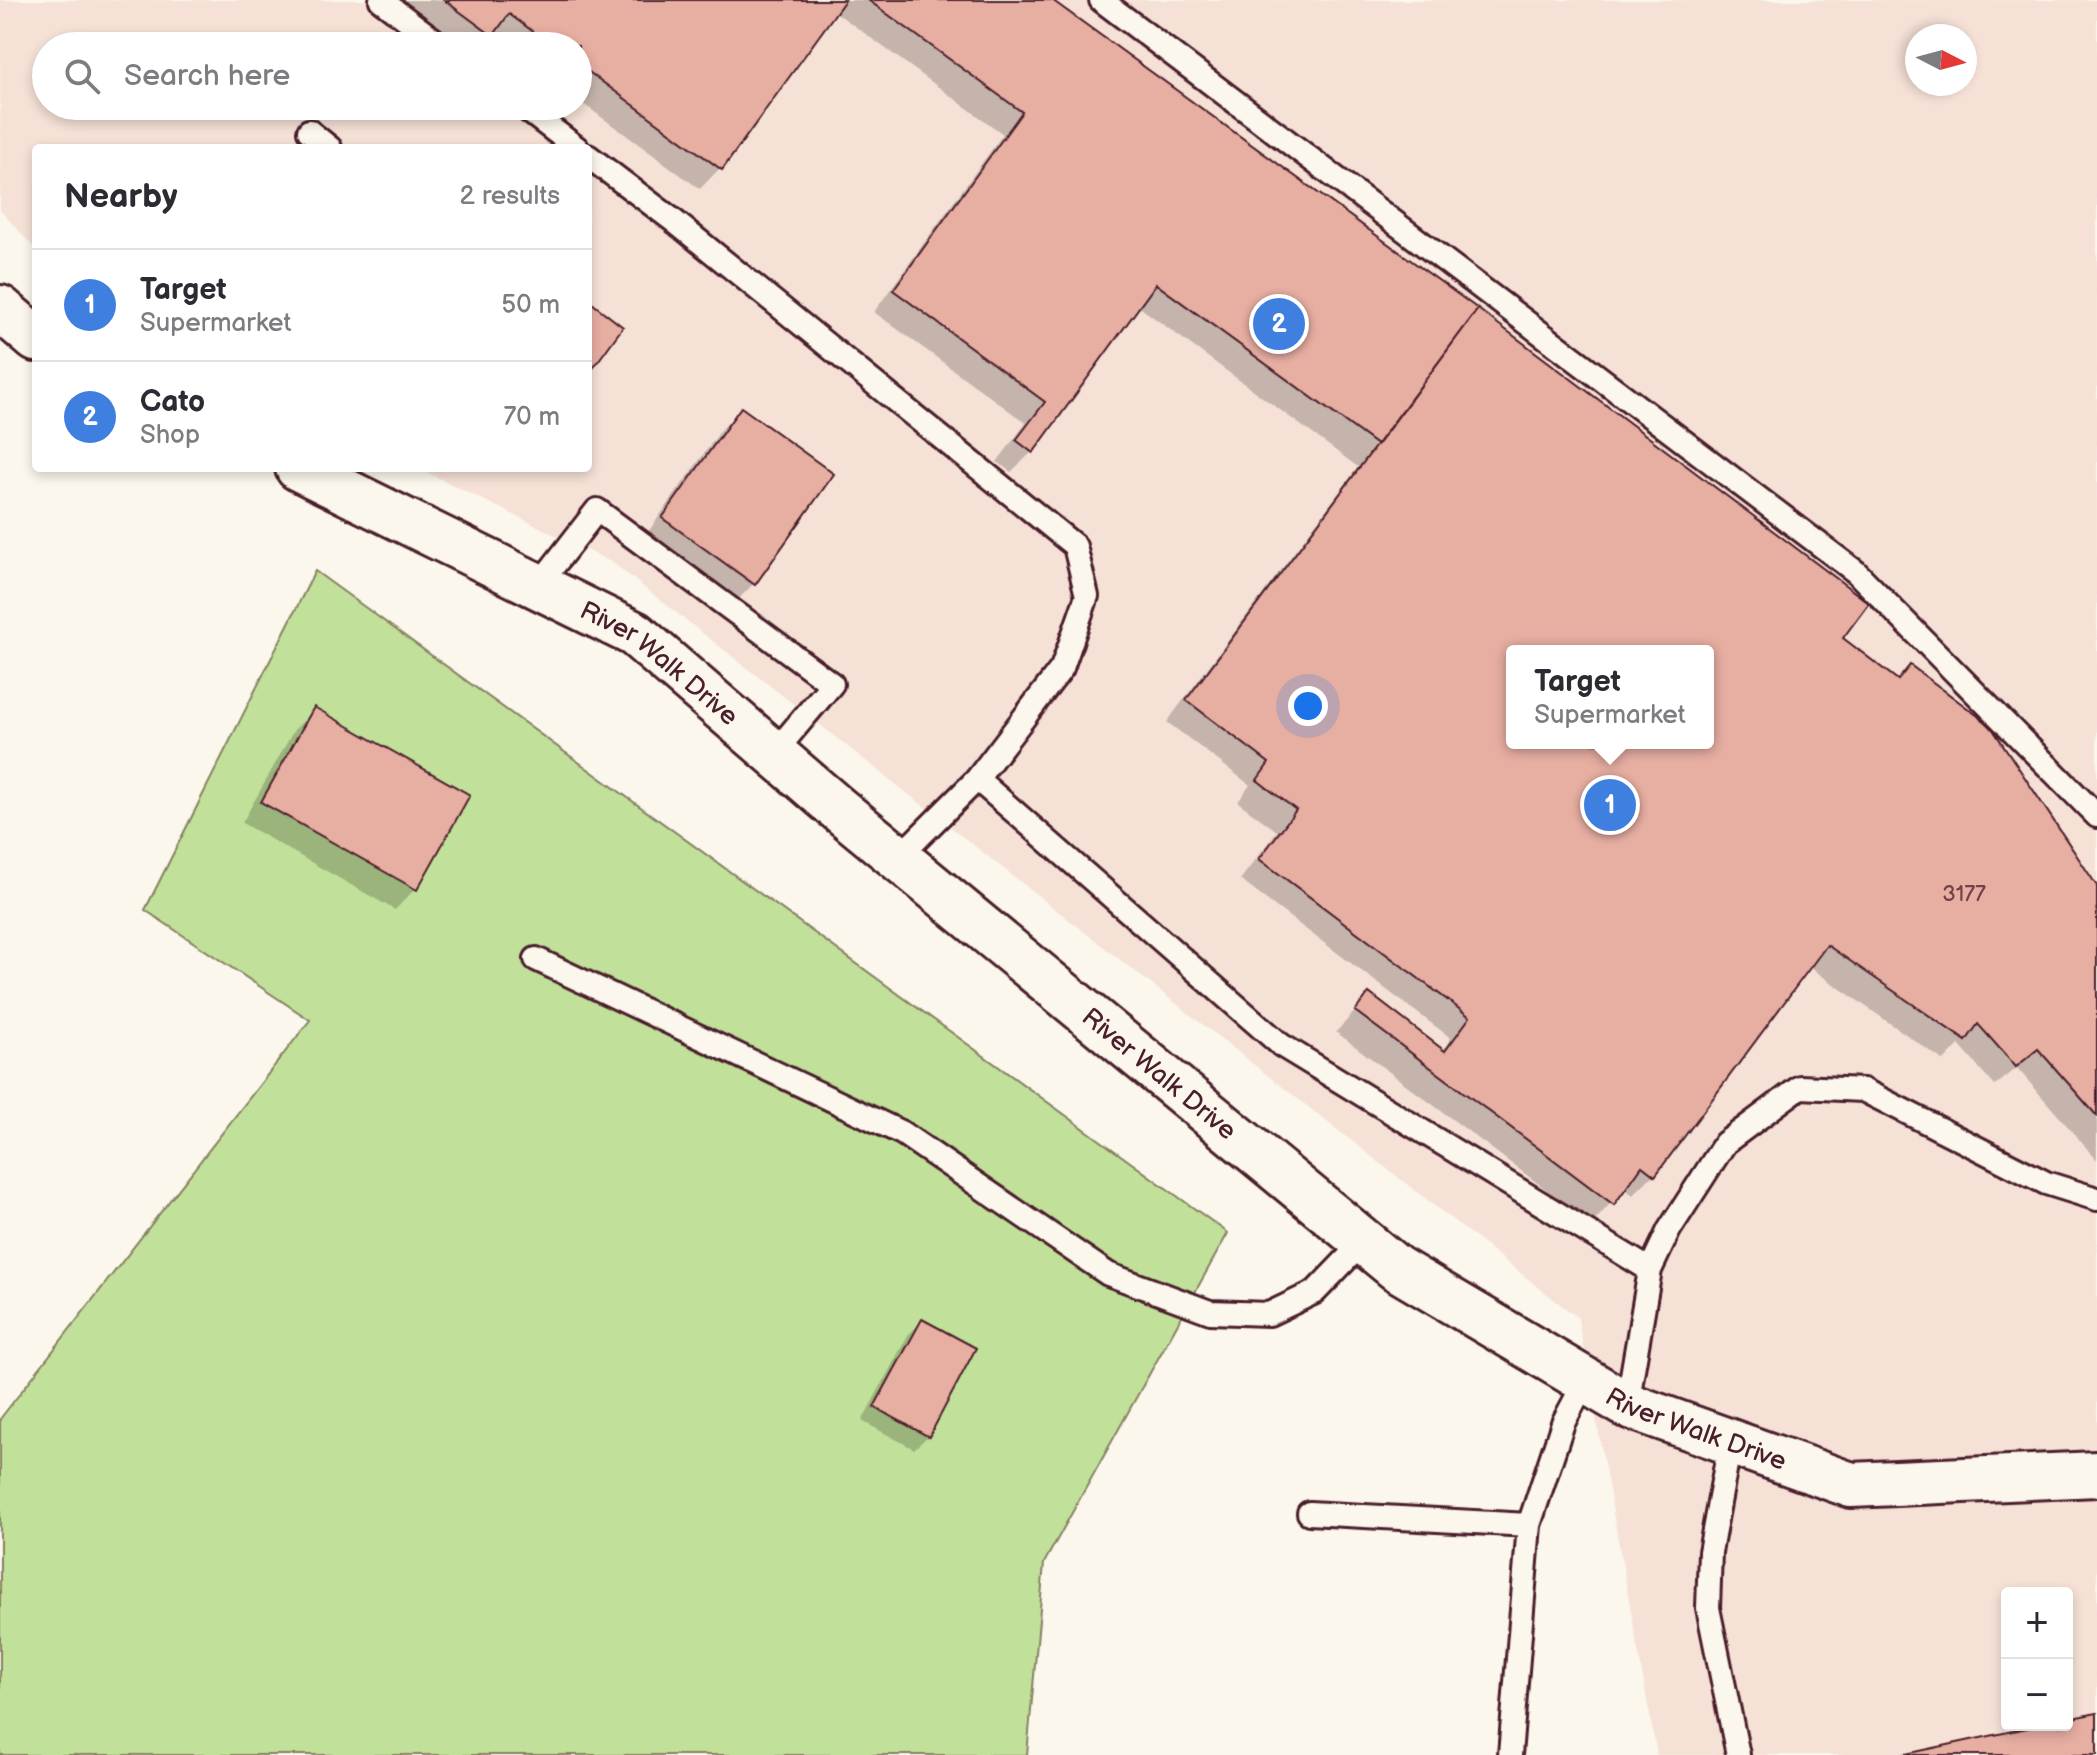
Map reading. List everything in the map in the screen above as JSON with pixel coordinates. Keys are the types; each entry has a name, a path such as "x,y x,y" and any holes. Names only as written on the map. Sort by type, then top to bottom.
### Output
{"street":[{"path":"0,308 32,336"},
{"name":"River Walk Drive","path":"306,472 635,634 898,858 1396,1268 1627,1405 1851,1485 2097,1474"}],"lane":[{"path":"381,0 423,32"},
{"path":"1101,0 1856,572 2097,816"},
{"path":"540,120 572,144"},
{"path":"309,131 325,144"},
{"path":"592,159 674,221 1075,546 1087,596 1062,668 977,779 898,858"},
{"path":"538,586 597,510 832,684 774,753"},
{"path":"977,779 1281,1045 1650,1270"},
{"path":"536,959 902,1133 1108,1274 1210,1312 1269,1314 1315,1292 1364,1241"},
{"path":"1627,1405 1650,1270 1669,1230 1725,1143 1800,1087 1863,1090 2046,1183 2097,1199"},
{"path":"1510,1755 1529,1525 1563,1423 1586,1380"},
{"path":"1730,1443 1710,1552 1708,1608 1738,1755"},
{"path":"1309,1513 1529,1525"}],"shaded area":[{"path":"0,0 2097,0 2097,1755 1657,1755 1578,1318 613,563 426,472 592,472 592,144 32,144 32,246 0,210"}],"green space":[{"path":"315,571 1228,1233 1044,1563 1027,1755 0,1755 0,1419 310,1020 145,910"}],"building":[{"path":"444,0 845,0 722,170 592,74 592,32 534,32 509,14 496,32 488,32"},
{"path":"868,0 1052,0 1478,309 1377,445 1156,284 1033,453 1016,440 1045,402 893,290 1022,112"},
{"path":"592,303 623,327 592,370"},
{"path":"1478,309 1869,603 1843,638 1898,680 1910,665 1990,725 2097,886 2097,1116 2038,1049 2016,1067 1978,1024 1966,1041 1827,945 1655,1176 1642,1166 1614,1205 1355,1011 1369,993 1445,1051 1470,1017 1259,859 1296,810 1257,780 1269,763 1186,700"},
{"path":"741,407 834,474 755,585 662,518"},
{"path":"314,707 470,795 417,890 261,802"},
{"path":"922,1319 976,1348 929,1437 874,1407"},
{"path":"2097,1713 2097,1755 1901,1755 2013,1731 2073,1731 2073,1718"}],"place":[{"name":"Cato","path":"1279,324"},
{"name":"Target","path":"1610,805"}]}
